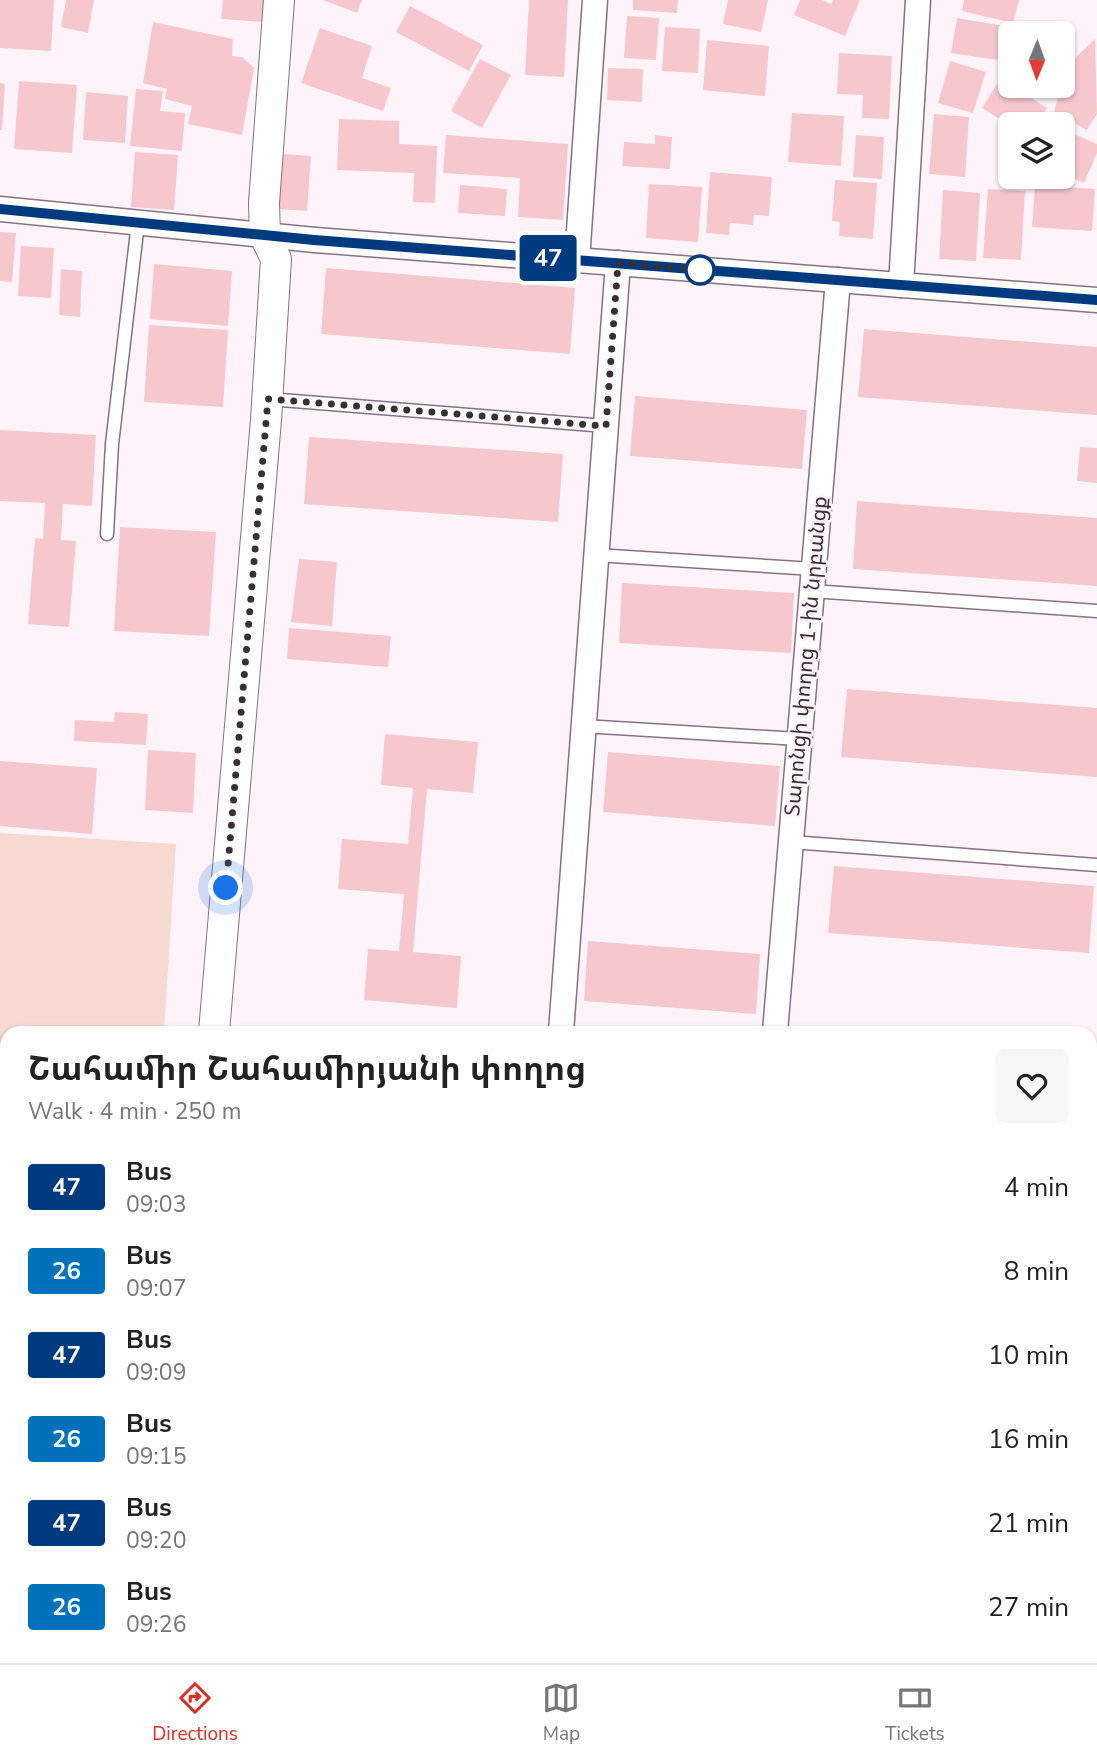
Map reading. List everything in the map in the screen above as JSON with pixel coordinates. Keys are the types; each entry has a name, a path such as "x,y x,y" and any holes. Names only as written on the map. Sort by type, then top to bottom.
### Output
{"street":[{"path":"215,1026 268,399 276,259 265,236 264,203 279,0"},
{"path":"577,260 596,0"},
{"path":"901,285 918,0"},
{"path":"0,209 265,236 1097,300"},
{"path":"561,1026 618,263"},
{"name":"Տարոնցի փողոց 1-ին նրբանցք","path":"776,1026 838,280"}],"lane":[{"path":"107,534 112,444 138,223"},
{"path":"268,399 606,426"},
{"path":"596,555 1097,611"},
{"path":"583,726 799,739"},
{"path":"791,842 1097,865"}],"shaded area":[{"path":"0,833 176,844 164,1026 0,1026"}],"building":[{"path":"0,0 54,0 51,51 0,48"},
{"path":"66,0 94,0 88,33 61,27"},
{"path":"223,0 264,0 263,22 221,19"},
{"path":"323,0 362,0 357,13"},
{"path":"529,0 568,0 564,77 525,75"},
{"path":"633,0 678,0 677,13 633,10"},
{"path":"728,0 768,0 761,32 723,24"},
{"path":"800,0 822,0 831,4 833,0 860,0 845,36 794,15"},
{"path":"964,0 1019,0 1014,21 962,11"},
{"path":"410,6 483,45 469,71 396,32"},
{"path":"627,16 659,18 656,60 624,58"},
{"path":"957,18 998,25 998,60 951,53"},
{"path":"153,22 233,39 232,56 242,57 254,68 242,135 188,124 192,106 165,99 167,89 143,83"},
{"path":"665,27 700,29 698,73 662,71"},
{"path":"320,28 372,46 362,78 391,88 383,111 301,83"},
{"path":"1095,39 1097,114 1087,130 1075,123 1075,112 1054,112 1058,98 1075,98 1075,58"},
{"path":"707,40 769,46 765,96 703,90"},
{"path":"839,53 892,56 889,119 862,118 863,95 837,94"},
{"path":"480,59 511,75 482,128 451,111"},
{"path":"950,61 986,72 973,113 938,103"},
{"path":"608,68 643,69 642,102 607,100"},
{"path":"19,81 77,85 72,153 14,149"},
{"path":"998,82 998,98 1031,98 1047,108 1044,112 998,112 998,118 982,108"},
{"path":"0,83 5,84 2,130 0,130"},
{"path":"136,89 163,91 160,111 185,113 182,151 130,146"},
{"path":"86,92 128,96 125,143 83,140"},
{"path":"792,113 844,116 841,166 788,162"},
{"path":"934,114 969,117 965,177 929,174"},
{"path":"339,119 399,121 399,144 437,146 435,203 413,202 414,173 337,170"},
{"path":"446,135 568,144 563,220 518,217 520,178 443,173"},
{"path":"655,135 672,137 670,169 622,166 624,142 655,144"},
{"path":"856,135 884,137 882,179 853,177"},
{"path":"1075,135 1097,144 1097,153 1084,183 1075,179"},
{"path":"135,152 178,155 174,210 131,207"},
{"path":"283,154 311,156 307,211 279,209"},
{"path":"710,172 772,177 769,216 754,215 753,225 730,223 729,235 706,233"},
{"path":"835,180 877,183 873,239 839,236 840,222 832,221"},
{"path":"649,184 702,187 698,242 646,238"},
{"path":"460,185 507,189 505,216 458,213"},
{"path":"988,189 1025,191 1021,260 983,258"},
{"path":"1035,189 1095,189 1092,231 1032,227"},
{"path":"943,190 980,193 976,261 939,259"},
{"path":"0,232 16,233 12,282 0,281"},
{"path":"21,246 54,248 51,298 18,296"},
{"path":"154,264 232,271 228,326 150,319"},
{"path":"326,268 575,288 570,354 321,334"},
{"path":"61,269 82,271 80,317 59,315"},
{"path":"149,325 228,330 223,407 144,402"},
{"path":"864,329 1097,347 1097,415 858,397"},
{"path":"635,396 807,410 802,469 630,456"},
{"path":"0,430 96,435 92,506 63,504 61,540 76,541 69,627 28,624 35,538 43,539 45,503 0,501"},
{"path":"309,437 563,454 558,522 304,504"},
{"path":"1080,447 1097,448 1097,483 1077,481"},
{"path":"857,501 1097,518 1097,586 853,569"},
{"path":"120,527 216,532 209,636 114,631"},
{"path":"299,559 337,562 332,626 291,622"},
{"path":"622,583 794,593 791,653 619,643"},
{"path":"289,628 391,636 388,667 287,659"},
{"path":"847,689 1097,708 1097,777 841,757"},
{"path":"115,712 148,714 146,745 74,741 75,720 114,722"},
{"path":"385,734 478,742 473,793 427,789 413,952 461,956 457,1008 364,1000 368,949 399,951 404,894 338,889 342,839 408,844 413,788 381,785"},
{"path":"148,750 196,753 193,813 145,810"},
{"path":"608,752 780,766 775,826 603,812"},
{"path":"0,761 97,768 92,834 0,826"},
{"path":"834,866 1094,886 1089,953 828,933"},
{"path":"588,941 760,954 756,1014 584,1001"}],"bus line":[{"name":"47","path":"0,209 314,240 1097,300"}],"route":[{"path":"226,888 268,399 606,426 618,263 700,270"}]}
